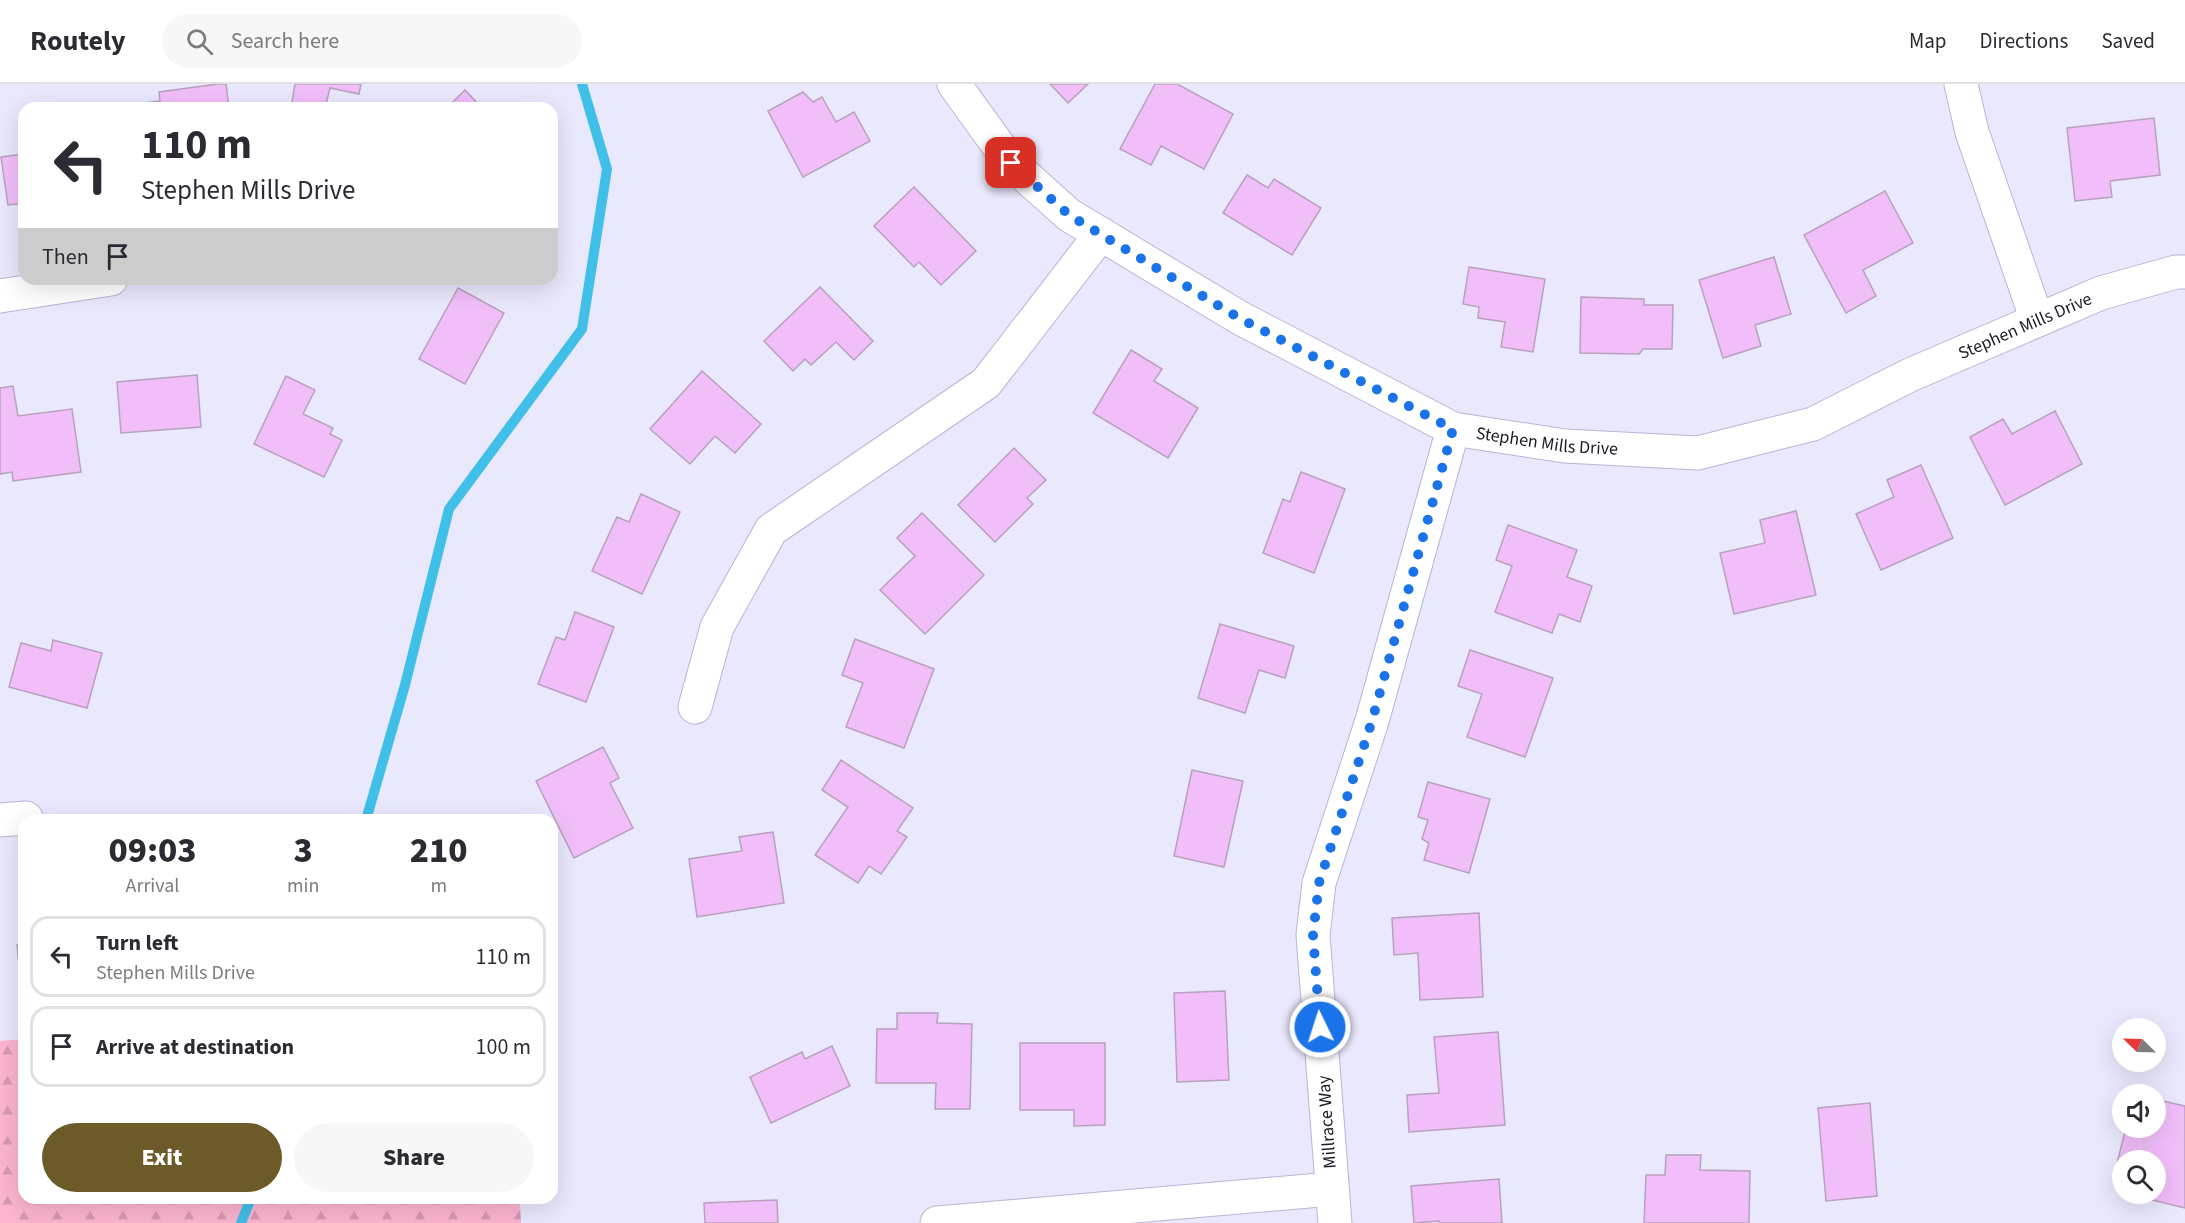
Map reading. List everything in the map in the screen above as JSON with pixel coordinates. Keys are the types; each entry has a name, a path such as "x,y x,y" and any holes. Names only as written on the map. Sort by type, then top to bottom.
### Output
{"street":[{"name":"Stephen Mills Drive","path":"954,84 1011,163 1069,215 1239,318 1453,429 1565,446 1698,453 1813,424 1910,375 2101,293 2176,272 2185,272"},
{"path":"1961,84 1972,132 2037,320"},
{"path":"694,707 717,627 771,530 986,383 1101,234"},
{"path":"0,296 72,285"},
{"name":"Millrace Way","path":"1335,1223 1313,935 1319,883 1372,721 1453,429"},
{"path":"937,1223 1332,1189"}],"green space":[{"path":"18,1040 18,1204 520,1204 521,1223 0,1223 0,1041"}],"building":[{"path":"226,84 228,102 152,102 160,101 159,92"},
{"path":"295,84 361,84 359,94 330,88 326,102 292,102"},
{"path":"1050,84 1088,84 1068,103"},
{"path":"1155,84 1177,84 1233,114 1204,169 1161,146 1151,165 1120,149"},
{"path":"465,90 476,102 453,102"},
{"path":"803,92 813,102 822,97 836,122 854,112 870,141 803,177 768,111"},
{"path":"2154,118 2160,175 2110,181 2112,197 2075,201 2067,128"},
{"path":"18,155 18,204 8,205 1,157"},
{"path":"1247,175 1268,188 1274,179 1321,208 1292,255 1223,213"},
{"path":"914,187 976,251 941,285 919,262 914,267 874,226"},
{"path":"1885,191 1913,243 1863,270 1876,296 1846,313 1804,235"},
{"path":"1774,257 1791,314 1755,325 1761,346 1723,358 1699,280"},
{"path":"1469,267 1545,279 1533,352 1501,347 1505,322 1478,318 1479,307 1463,304"},
{"path":"820,287 873,341 854,360 836,342 811,365 805,359 793,371 764,341"},
{"path":"458,288 504,313 465,384 419,359"},
{"path":"1581,297 1644,299 1644,305 1673,305 1672,349 1643,349 1639,354 1580,353"},
{"path":"1131,350 1162,369 1154,381 1198,408 1168,458 1093,413"},
{"path":"702,371 761,424 735,453 715,436 690,464 650,429"},
{"path":"197,375 201,427 121,433 117,382"},
{"path":"286,376 315,390 303,414 333,428 330,434 342,440 324,477 254,444"},
{"path":"13,386 18,416 72,409 81,472 13,481 12,472 0,474 0,388"},
{"path":"2055,411 2082,464 2005,505 1970,437 2003,419 2012,434"},
{"path":"1014,448 1046,480 1027,498 1033,504 995,542 958,505"},
{"path":"1921,465 1953,538 1881,570 1856,514 1894,497 1887,480"},
{"path":"1301,472 1345,489 1314,573 1263,553 1283,499 1290,502"},
{"path":"641,494 680,512 642,594 592,571 617,517 629,522"},
{"path":"1796,511 1816,595 1734,614 1720,553 1765,543 1760,520"},
{"path":"922,513 984,575 925,634 880,590 915,556 897,538"},
{"path":"1508,525 1577,550 1567,577 1592,586 1580,622 1559,614 1552,633 1495,612 1512,566 1496,560"},
{"path":"575,612 614,627 586,702 538,684 556,637 565,640"},
{"path":"1220,624 1294,646 1285,678 1259,670 1245,713 1198,698"},
{"path":"855,639 934,669 904,748 846,727 863,683 842,675"},
{"path":"53,640 102,653 87,708 9,687 21,643 51,651"},
{"path":"1470,650 1553,678 1525,757 1467,737 1482,694 1458,686"},
{"path":"603,747 619,778 610,783 633,828 574,858 558,826 558,814 552,814 536,781"},
{"path":"841,760 913,808 897,831 907,837 881,874 869,866 858,883 815,855 848,807 822,790"},
{"path":"1192,770 1243,781 1224,867 1174,856"},
{"path":"1428,782 1490,799 1469,873 1424,860 1429,843 1422,839 1428,820 1418,817"},
{"path":"773,832 784,903 697,917 689,859 742,851 739,837"},
{"path":"1479,913 1483,997 1420,1000 1418,953 1394,955 1392,918"},
{"path":"1225,991 1229,1080 1177,1082 1174,993"},
{"path":"897,1013 938,1013 937,1023 972,1024 970,1109 935,1109 936,1083 876,1083 877,1029 897,1029"},
{"path":"1498,1032 1505,1125 1409,1132 1407,1095 1439,1093 1434,1037"},
{"path":"1020,1043 1105,1043 1105,1125 1074,1126 1074,1110 1020,1110"},
{"path":"832,1046 850,1086 771,1123 750,1077 802,1052 805,1059"},
{"path":"2166,1102 2185,1106 2185,1208 2166,1203 2166,1150 2120,1150 2123,1138 2166,1138"},
{"path":"1870,1103 1877,1196 1826,1201 1818,1108"},
{"path":"1666,1155 1701,1155 1700,1170 1750,1171 1749,1223 1644,1223 1646,1175 1665,1175"},
{"path":"1499,1179 1502,1223 1439,1223 1439,1221 1414,1223 1411,1186"},
{"path":"777,1200 778,1223 705,1223 704,1203"}],"waterway":[{"path":"368,814 405,685 449,509 582,329 607,169 582,84"},
{"path":"241,1223 249,1204"}],"route":[{"path":"1011,163 1069,215 1239,318 1453,429 1372,721 1319,883 1313,935 1320,1027"}]}
